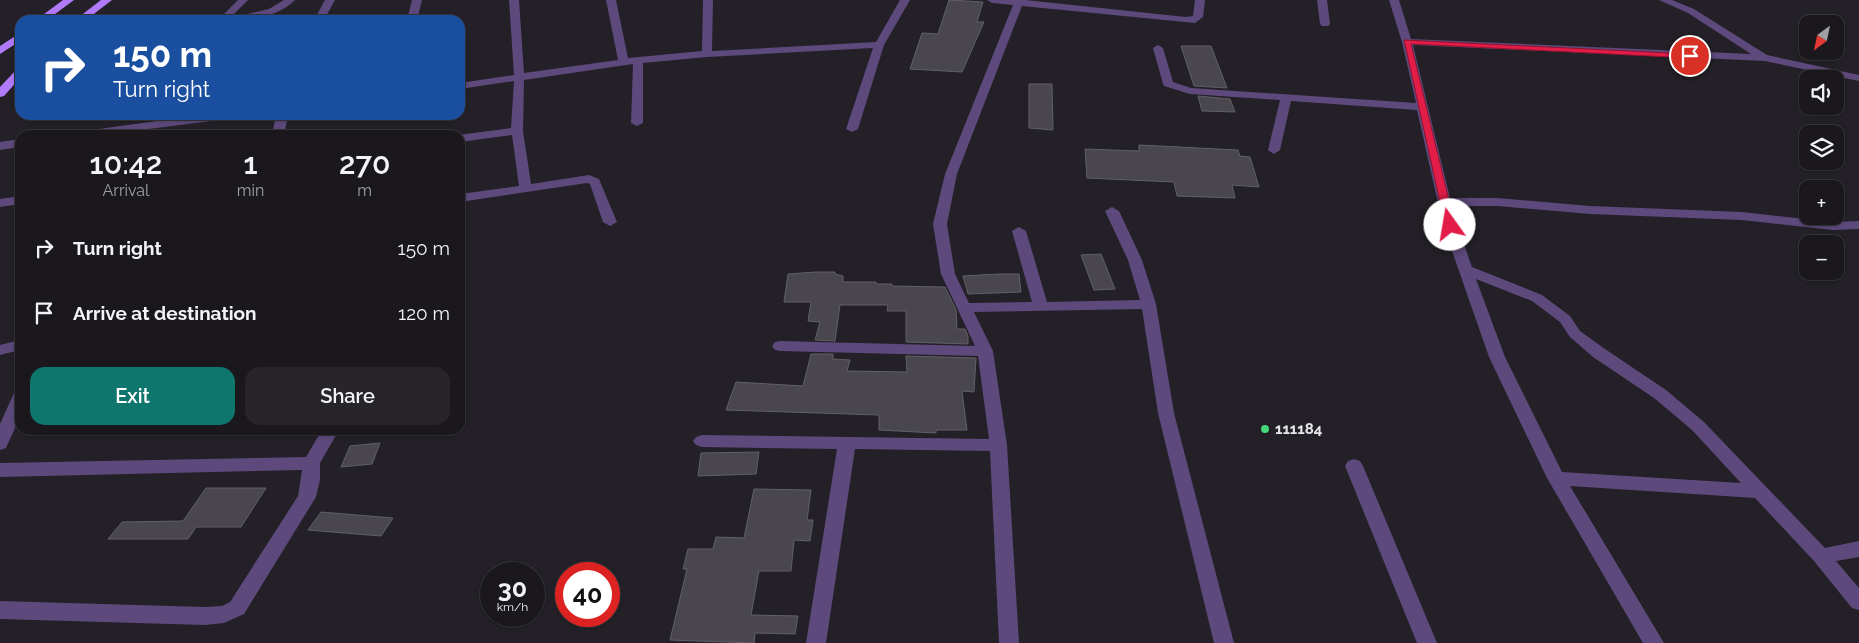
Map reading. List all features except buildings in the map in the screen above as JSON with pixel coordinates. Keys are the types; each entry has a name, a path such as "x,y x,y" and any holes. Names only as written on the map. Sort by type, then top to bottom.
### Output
{"highway":[{"path":"48,15 69,0"},
{"path":"87,15 107,0"},
{"path":"0,50 15,40"},
{"path":"0,94 15,78"}],"street":[{"path":"228,15 243,0"},
{"path":"255,15 272,11 290,0"},
{"path":"322,15 330,0"},
{"path":"413,15 417,0"},
{"path":"514,0 519,78 517,131 525,188"},
{"path":"611,0 624,62"},
{"path":"708,0 708,54"},
{"path":"852,128 879,45 905,0"},
{"path":"992,0 1020,1 1186,20 1195,20 1198,17 1200,0"},
{"path":"1322,0 1325,24"},
{"path":"1394,0 1407,42 1450,225 1497,357 1556,478 1654,643"},
{"path":"1664,0 1691,11 1737,42 1765,58"},
{"path":"1009,643 998,445 985,351 948,274 940,224 951,174 1020,1"},
{"path":"1407,42 1765,58 1859,78"},
{"path":"465,85 638,60 708,54 879,45"},
{"path":"1158,48 1168,84 1190,91 1422,107"},
{"path":"638,60 638,123"},
{"path":"1274,150 1286,98"},
{"path":"105,130 161,120"},
{"path":"465,137 517,131"},
{"path":"0,146 15,144"},
{"path":"465,197 592,180 595,182 610,222"},
{"path":"0,203 15,201"},
{"path":"1445,202 1497,202 1590,210 1742,216 1833,226 1859,225"},
{"path":"1112,211 1135,260 1149,304 1166,413 1224,643"},
{"path":"1019,230 1041,306"},
{"path":"1466,270 1537,298 1556,310 1565,318 1575,334 1592,348 1660,394 1698,426 1821,556 1859,602"},
{"path":"965,308 1149,304"},
{"path":"0,350 15,346"},
{"path":"780,346 985,351"},
{"path":"0,444 15,409"},
{"path":"0,610 205,616 224,614 238,608 307,497 311,480 311,463 328,435"},
{"path":"702,441 998,445"},
{"path":"816,643 847,442"},
{"path":"0,470 311,463"},
{"path":"1354,466 1427,643"},
{"path":"1556,478 1759,491"},
{"path":"1821,556 1859,549"}],"place":[{"name":"111184","path":"1265,429"}],"route":[{"path":"1450,225 1407,42 1690,56"}]}
